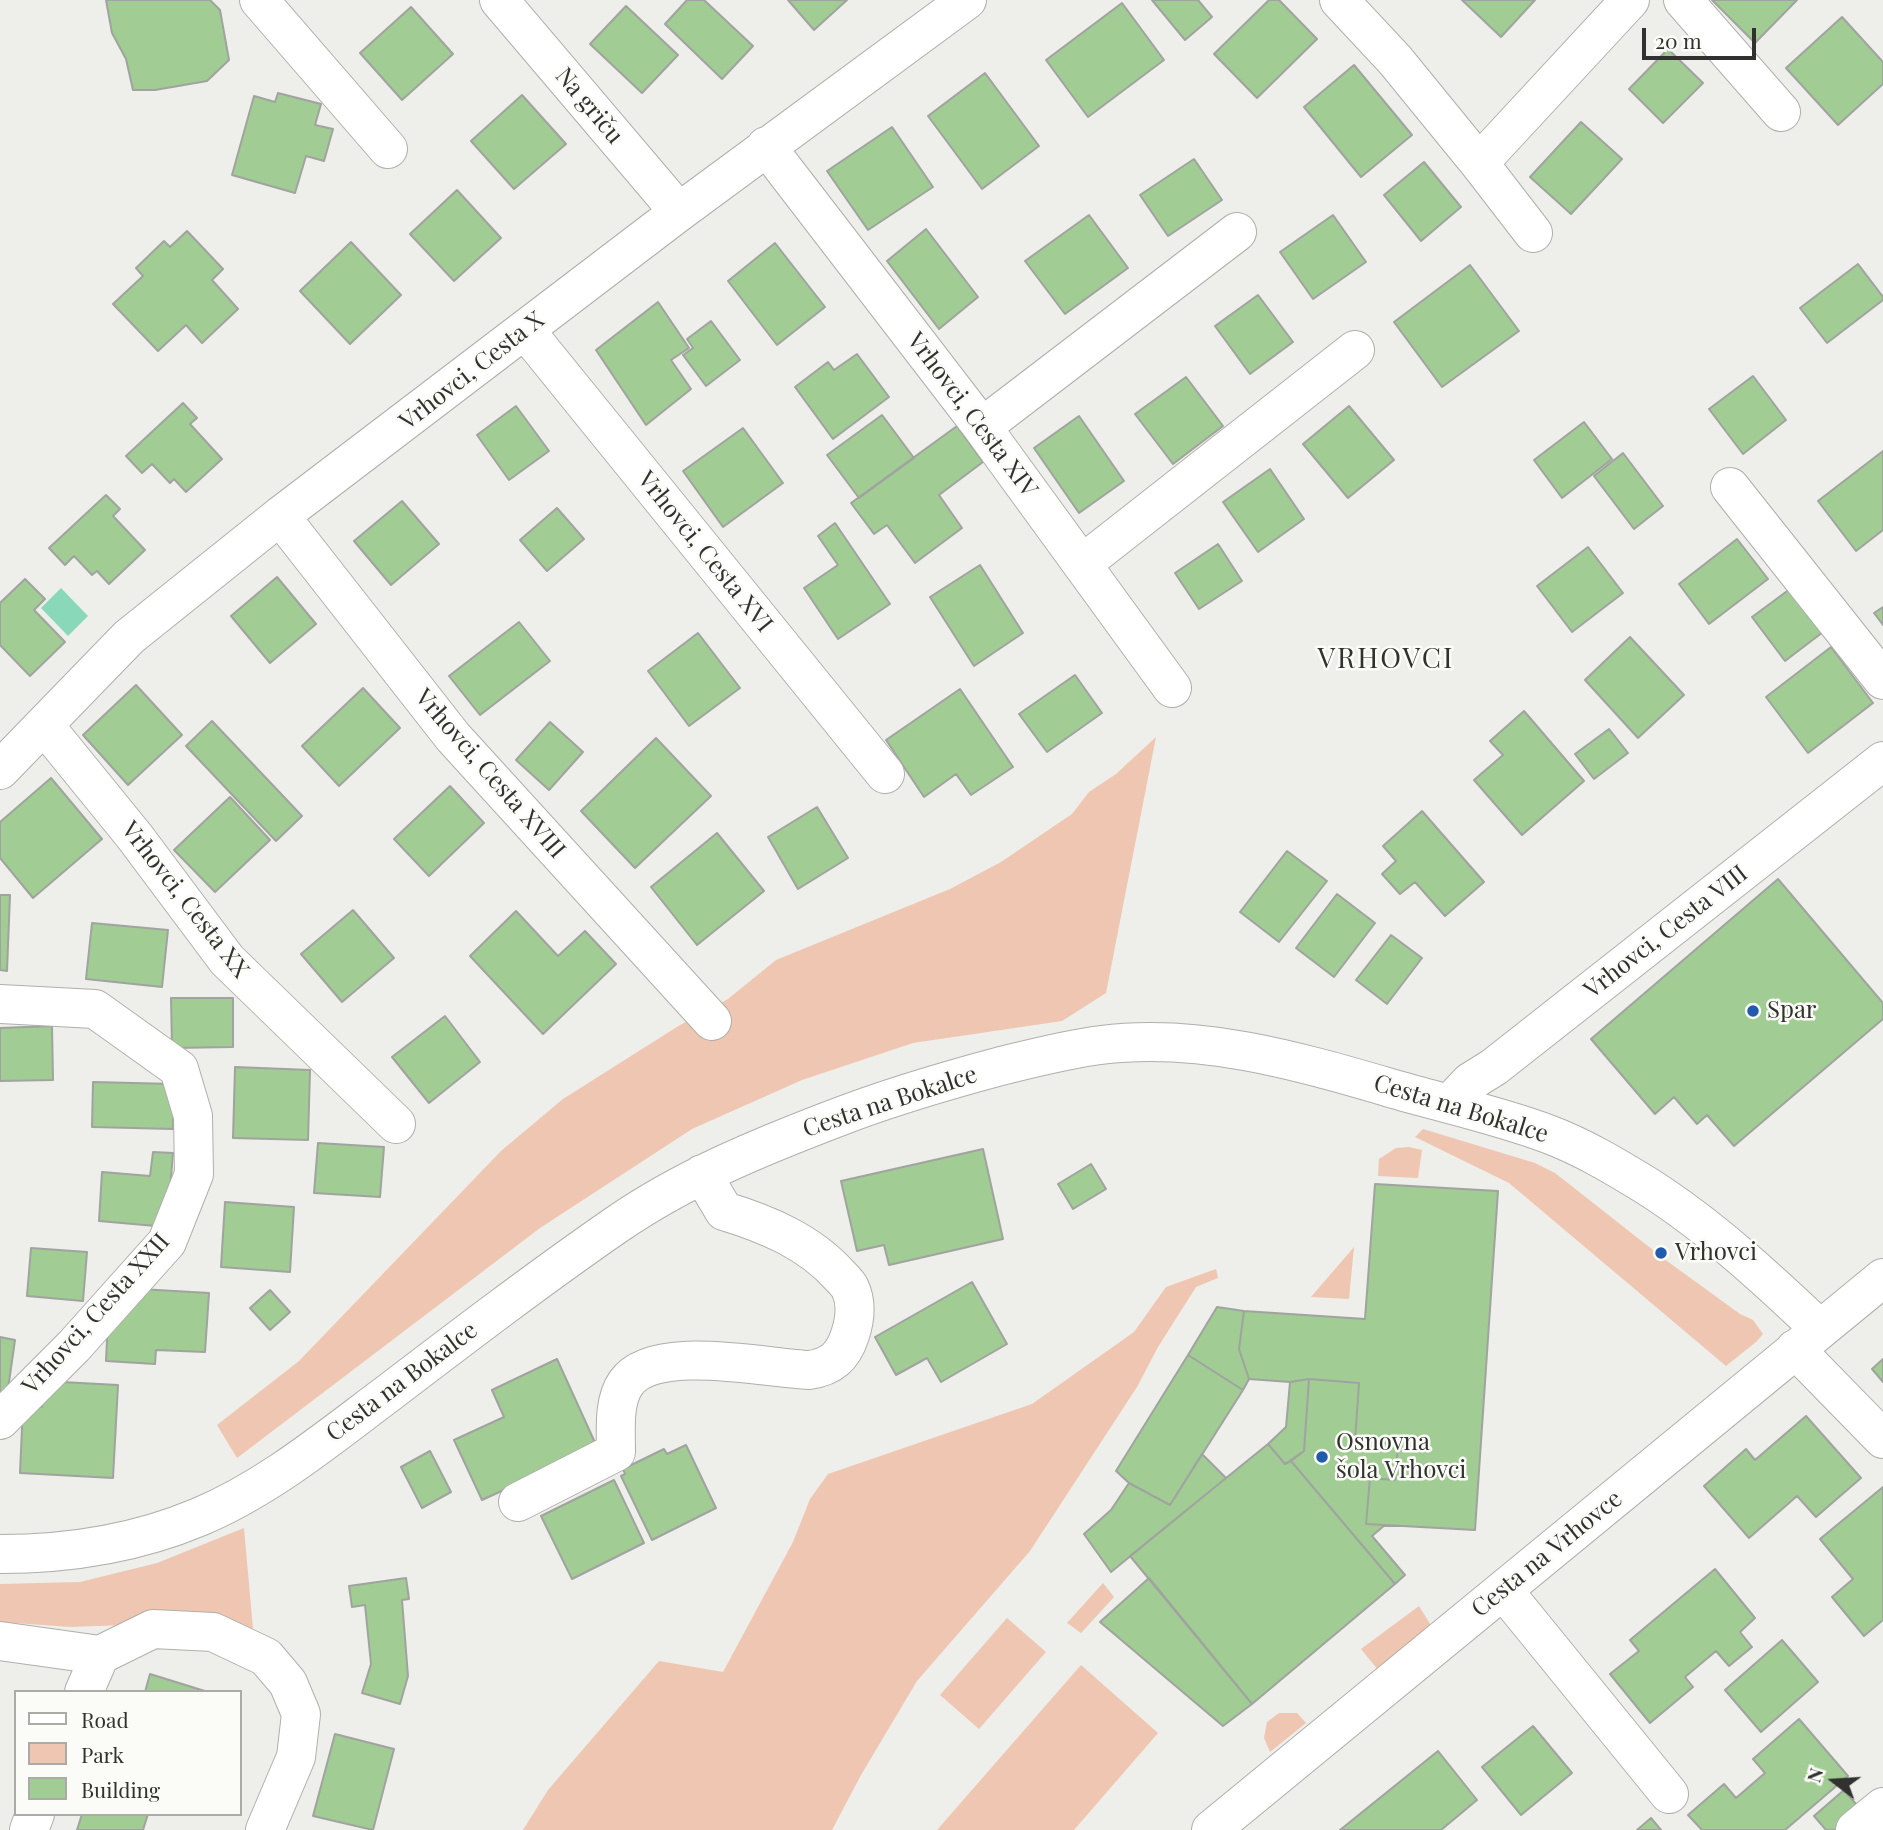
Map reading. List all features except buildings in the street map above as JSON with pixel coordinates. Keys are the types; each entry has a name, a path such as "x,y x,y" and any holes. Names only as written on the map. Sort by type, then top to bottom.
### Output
{"street":[{"path":"259,0 388,149"},
{"name":"Na griču","path":"499,0 679,212"},
{"name":"Vrhovci, Cesta X","path":"0,770 129,636 280,516 679,212 967,0"},
{"path":"1339,0 1395,60 1533,233"},
{"path":"1479,163 1630,0"},
{"path":"1683,0 1781,112"},
{"name":"Vrhovci, Cesta XIV","path":"766,146 982,427 1172,688"},
{"path":"982,427 1237,232"},
{"name":"Vrhovci, Cesta XVI","path":"524,330 885,774"},
{"path":"1083,564 1355,350"},
{"path":"1730,487 1883,680"},
{"name":"Vrhovci, Cesta XVIII","path":"280,516 453,737 712,1021"},
{"name":"Vrhovci, Cesta XX","path":"44,725 135,837 227,960 396,1124"},
{"name":"Vrhovci, Cesta VIII","path":"1449,1104 1470,1082 1505,1059 1883,761"},
{"name":"Vrhovci, Cesta XXII","path":"0,1004 95,1009 179,1069 193,1116 194,1174 167,1241 74,1346 0,1420"},
{"name":"Cesta na Bokalce","path":"0,1554 51,1553 120,1543 199,1517 236,1499 310,1452 524,1289 622,1220 702,1174 768,1144 881,1101 1028,1060 1102,1045 1166,1042 1223,1046 1307,1063 1549,1135 1580,1148 1647,1186 1679,1207 1712,1234 1808,1339 1883,1439"},
{"path":"519,1502 616,1452 616,1424 624,1385 636,1372 652,1364 715,1361 809,1370 834,1362 847,1345 854,1323 855,1308 850,1287 811,1249 748,1218 724,1211 702,1174"},
{"name":"Cesta na Vrhovce","path":"1211,1830 1883,1278"},
{"path":"1503,1590 1669,1794"},
{"path":"0,1642 100,1655 153,1629 213,1632 266,1657 288,1683 301,1714 296,1757 265,1830"},
{"path":"85,1690 100,1655"},
{"path":"1855,1830 1883,1807"}],"green space":[{"path":"1156,737 1106,993 1062,1021 913,1043 802,1080 692,1129 540,1228 237,1458 217,1425 299,1361 501,1151 563,1099 680,1025 728,999 776,960 950,889 1001,862 1072,814 1089,792 1116,774"},
{"path":"1423,1129 1535,1163 1555,1173 1667,1261 1740,1314 1753,1320 1763,1334 1726,1366 1509,1183 1415,1137"},
{"path":"1396,1148 1422,1150 1418,1178 1378,1176 1379,1159"},
{"path":"1354,1247 1349,1299 1311,1297"},
{"path":"1216,1269 1218,1278 1196,1287 1158,1347 1137,1387 1030,1551 917,1681 832,1830 523,1830 548,1790 659,1661 723,1672 793,1542 810,1499 828,1474 1032,1404 1134,1332 1166,1287"},
{"path":"244,1528 253,1629 228,1621 71,1627 0,1622 0,1584 80,1582 157,1563"},
{"path":"1103,1583 1114,1597 1081,1633 1067,1623"},
{"path":"1419,1606 1435,1632 1383,1676 1361,1649"},
{"path":"1007,1618 1046,1652 979,1729 940,1695"},
{"path":"1081,1665 1158,1733 1074,1830 937,1830"},
{"path":"1279,1713 1297,1713 1306,1723 1270,1752 1264,1738 1267,1722"}],"shaded area":[{"path":"61,588 88,616 68,636 41,608"}],"place":[{"name":"Spar","path":"1753,1011"},
{"name":"Vrhovci","path":"1661,1253"},
{"name":"Osnovna šola Vrhovci","path":"1322,1457"}],"district":[{"name":"VRHOVCI","path":"1386,659"}]}
